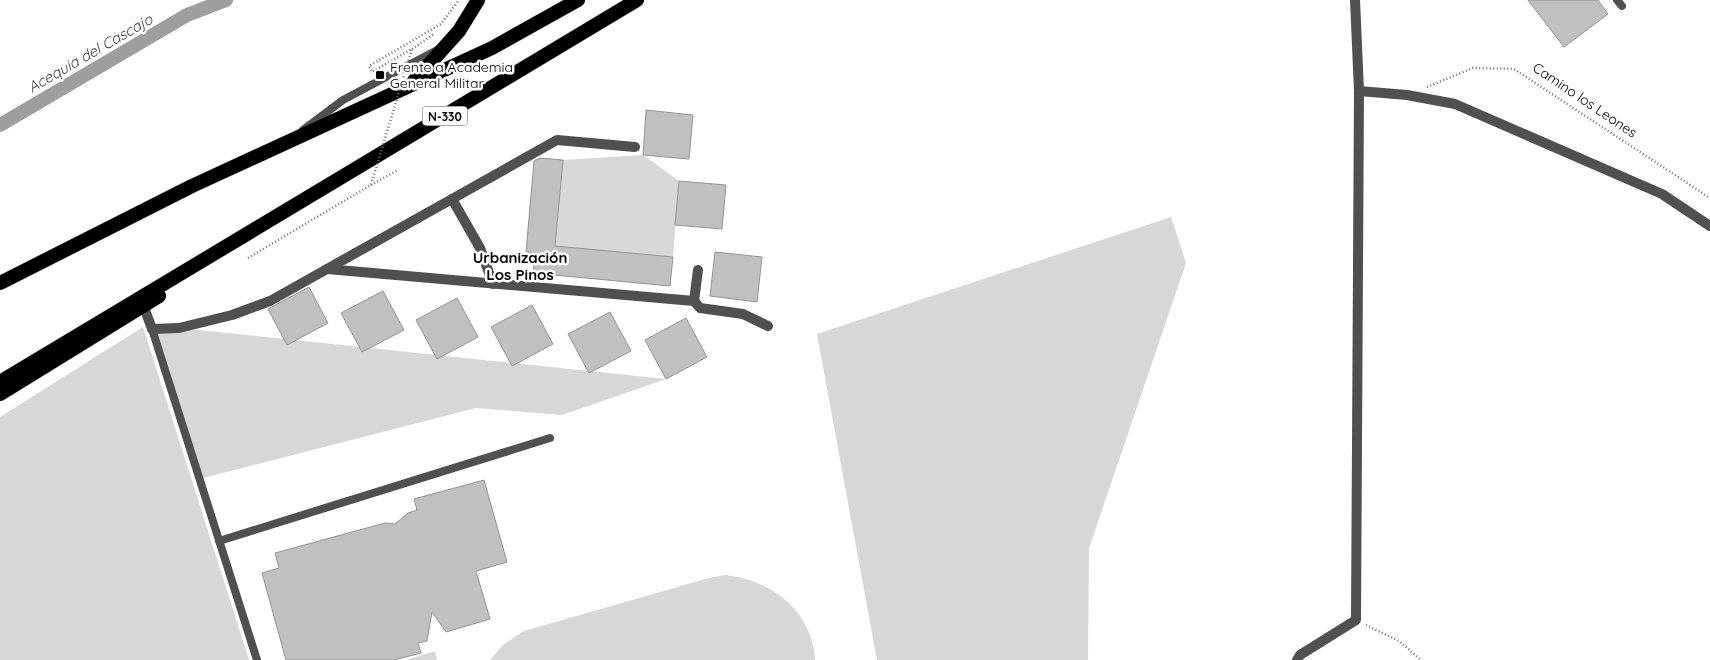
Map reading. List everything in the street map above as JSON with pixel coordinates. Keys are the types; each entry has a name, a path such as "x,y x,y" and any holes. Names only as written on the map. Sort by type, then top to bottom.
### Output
{"highway":[{"path":"404,90 423,73 449,43 478,0"},
{"path":"0,283 192,186 293,138 404,90 522,32 578,0"},
{"name":"N-330","path":"0,382 637,0"},
{"path":"0,394 144,306 253,232"}],"street":[{"path":"1297,660 1300,655 1356,620 1359,91 1355,0"},
{"path":"1359,91 1407,95 1464,108 1662,194 1710,226"},
{"path":"144,306 152,329 178,328 232,315 270,301 557,140 635,147"},
{"path":"452,199 480,248 493,284"},
{"path":"327,269 694,301 700,308 743,314 768,326"},
{"path":"694,301 698,270"}],"lane":[{"path":"293,138 343,100 449,43"},
{"path":"0,278 19,274"},
{"path":"152,329 257,660"},
{"path":"219,541 550,438"}],"path":[{"path":"434,34 372,72 369,66 441,24 458,0"},
{"path":"371,186 412,49"},
{"name":"Camino los Leones","path":"1407,95 1473,68 1514,69 1710,198"},
{"path":"248,258 398,170"},
{"path":"1356,620 1399,641 1421,660"}],"shaded area":[{"path":"643,155 679,181 673,257 555,246 563,160"},
{"path":"1171,217 1186,263 1089,548 1088,660 877,660 817,334"},
{"path":"143,327 249,660 0,660 0,417"},
{"path":"179,328 666,379 562,415 476,408 199,479 152,329"},
{"path":"725,575 742,578 758,584 773,591 786,601 798,613 806,627 812,642 815,660 490,660 503,645 524,631"},
{"path":"435,651 437,660 406,660"}],"building":[{"path":"1528,0 1598,0 1608,14 1564,47"},
{"path":"646,110 693,115 689,159 643,155"},
{"path":"540,158 563,160 555,246 673,257 670,286 533,273 535,253 526,252 534,161"},
{"path":"679,181 726,185 722,229 675,225"},
{"path":"715,252 762,257 757,302 710,296"},
{"path":"309,287 328,323 287,345 268,309"},
{"path":"383,291 404,330 362,352 341,313"},
{"path":"457,298 478,337 437,359 416,320"},
{"path":"532,305 553,344 512,366 491,327"},
{"path":"610,312 631,351 589,373 568,334"},
{"path":"686,318 707,357 666,379 645,340"},
{"path":"484,480 507,562 476,571 490,619 446,632 432,612 427,641 418,643 421,653 394,660 286,660 262,573 279,568 275,553 385,523 395,524 408,513 417,510 414,499"}],"waterway":[{"name":"Acequia del Cascajo","path":"0,125 187,15 226,0"}],"place":[{"name":"Frente a Academia General Militar","path":"380,75"}],"district":[{"name":"Urbanización Los Pinos","path":"520,266"}]}
